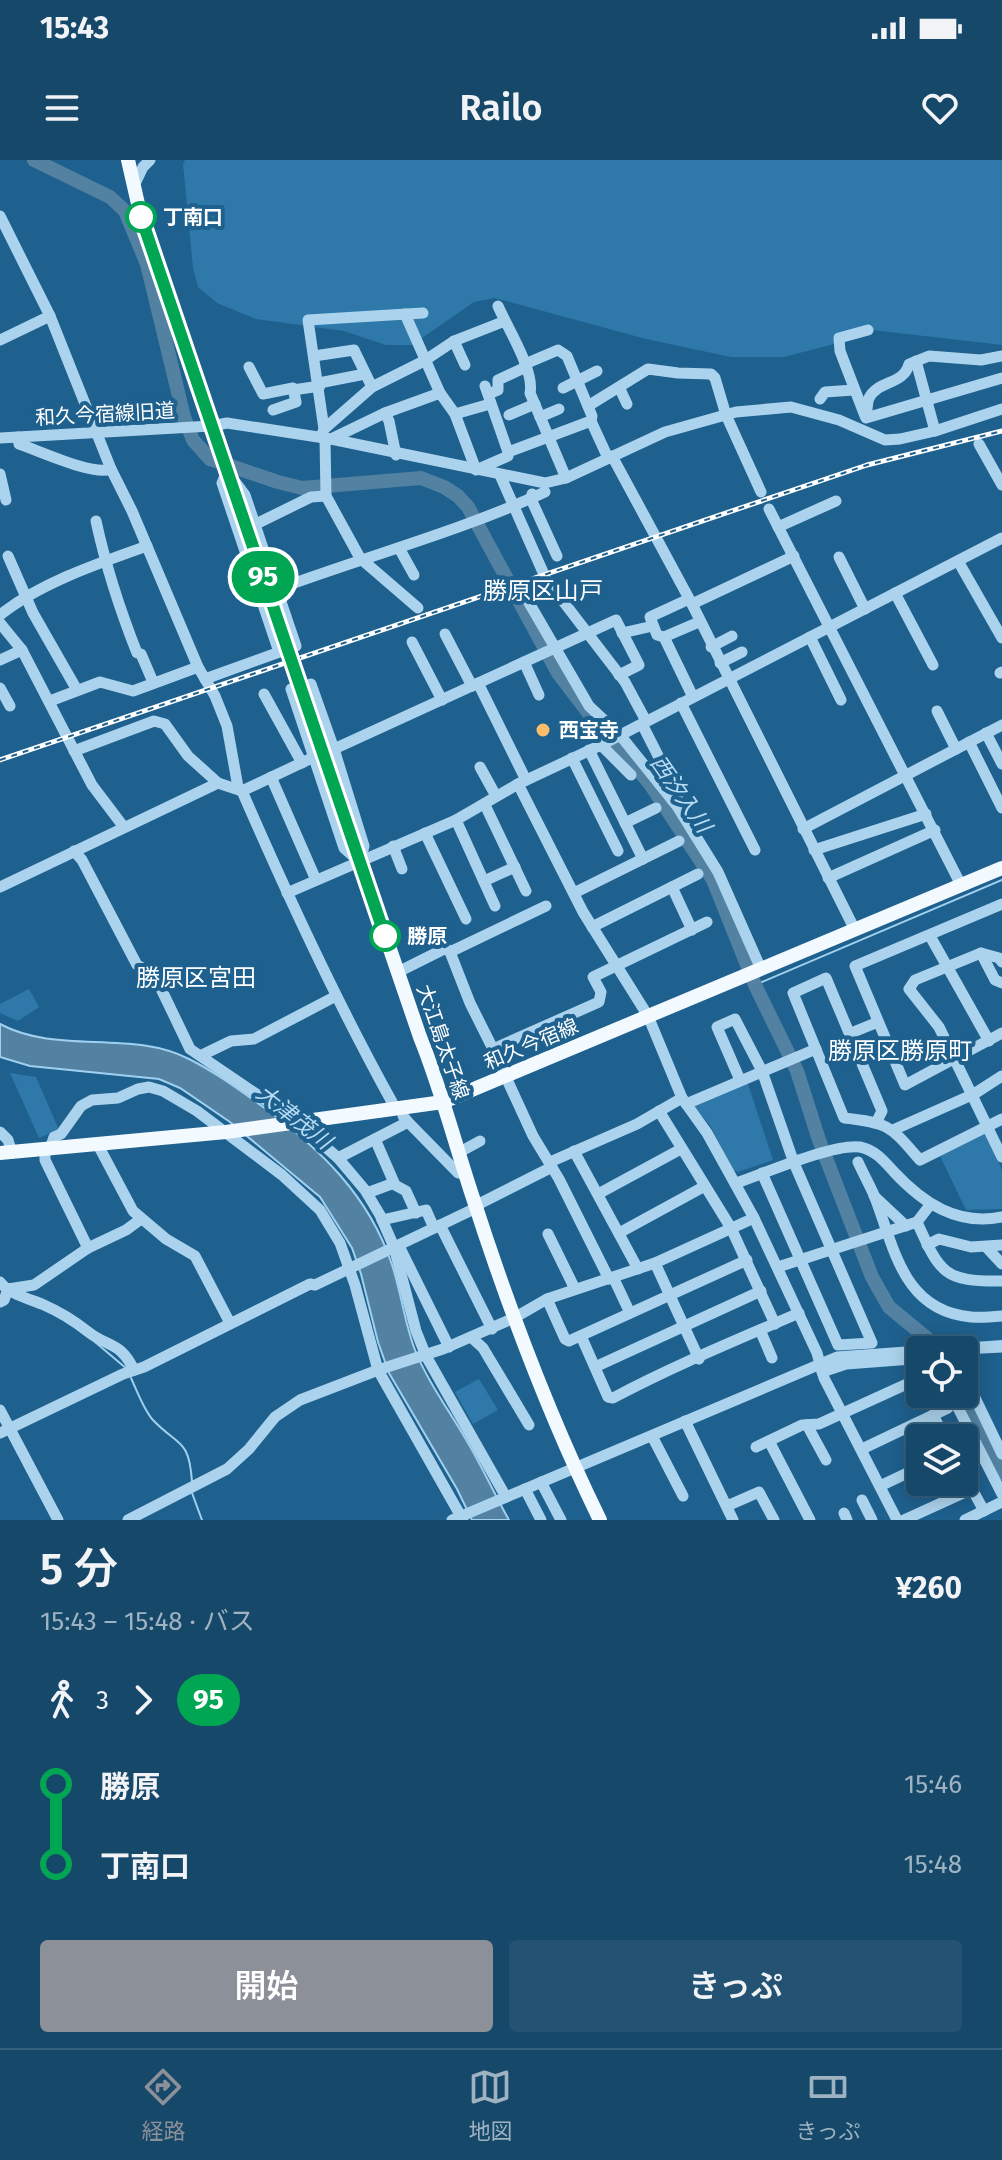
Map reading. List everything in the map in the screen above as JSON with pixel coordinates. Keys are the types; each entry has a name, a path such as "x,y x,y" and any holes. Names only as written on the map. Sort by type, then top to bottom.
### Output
{"main road":[{"name":"大江島太子線","path":"128,160 141,217 204,427 220,453 272,587 324,754 437,1079 458,1153 514,1318 575,1468 600,1520"},
{"name":"和久今宿線","path":"6,1153 226,1132 296,1121 401,1113 443,1102 1002,868"}],"street":[{"path":"134,186 150,160"},
{"path":"0,216 50,316 111,469 198,667 215,696 227,726 240,789 336,996 392,1102 458,1173 465,1172"},
{"path":"498,306 526,365 535,404 566,478"},
{"path":"418,608 360,558 326,496 325,436 308,320 423,313"},
{"path":"405,314 424,361 455,414 476,470 591,421"},
{"path":"0,340 50,316"},
{"path":"325,436 372,387 424,361 454,341 505,321"},
{"path":"868,330 839,338 840,351 854,390 874,434"},
{"path":"454,341 465,365"},
{"path":"314,356 354,350 372,387"},
{"path":"455,414 498,390 498,380 526,365 558,350 567,356 591,421 690,602 855,930"},
{"path":"866,418 869,398 881,386 899,379 909,364 929,356 981,360 1002,356"},
{"path":"916,361 935,431"},
{"path":"249,367 263,394 365,374"},
{"path":"588,406 648,369 711,374 761,492"},
{"path":"563,388 597,371"},
{"path":"866,418 1002,378"},
{"path":"620,389 627,404"},
{"path":"273,410 296,402 293,390"},
{"path":"820,399 825,392 854,390"},
{"path":"325,436 440,393"},
{"path":"488,395 517,478"},
{"path":"509,415 535,404"},
{"path":"557,556 531,499 534,482 566,478 665,432 726,415 791,407 839,420 885,440 900,439 1002,409"},
{"path":"540,417 559,409"},
{"path":"385,413 396,455"},
{"name":"和久今宿線旧道","path":"0,438 204,427 227,423 325,436 396,455 534,482"},
{"path":"18,437 19,444 91,469 104,472 111,469"},
{"path":"979,444 1002,485"},
{"path":"205,679 296,646 272,587 245,495 227,471"},
{"path":"227,471 222,483 227,501 279,652"},
{"path":"0,474 6,500"},
{"path":"500,475 546,579 619,675 644,722 678,795 672,800"},
{"path":"272,587 484,519 545,492"},
{"path":"227,501 241,512 245,495"},
{"path":"256,524 311,497 326,496"},
{"path":"778,527 836,501"},
{"path":"769,509 961,885"},
{"path":"96,521 105,561 137,653 141,654 153,682"},
{"path":"287,893 456,820 522,782 601,745 1002,538"},
{"path":"0,615 25,598 105,561 147,546"},
{"path":"399,548 414,575"},
{"path":"8,556 25,598 77,690"},
{"path":"699,622 664,637 657,635 650,617 794,556"},
{"path":"839,557 865,609"},
{"path":"958,561 1002,638"},
{"path":"521,589 553,649 589,706 620,735 672,800 718,872 755,972"},
{"path":"895,593 933,665"},
{"path":"74,751 154,721 165,724 188,756 218,783 240,789 324,754 616,620 639,665 619,675"},
{"path":"0,623 22,650 92,785 123,826"},
{"path":"622,633 653,626"},
{"path":"445,634 475,685 592,927 648,1016 684,1101 707,1133 754,1218 821,1368 897,1520"},
{"path":"711,647 732,636"},
{"path":"664,637 693,697"},
{"path":"810,637 841,700"},
{"path":"412,642 442,700"},
{"path":"0,660 22,650"},
{"path":"720,663 742,652"},
{"path":"524,662 539,695"},
{"path":"50,701 100,682 133,691 198,667"},
{"path":"311,684 324,754 291,689 311,684"},
{"path":"0,688 10,706"},
{"path":"264,694 302,763"},
{"path":"681,703 755,850"},
{"path":"937,711 956,749"},
{"path":"803,829 1002,725"},
{"path":"986,733 1002,764"},
{"path":"969,742 1002,808"},
{"path":"601,745 631,775"},
{"path":"589,750 643,859"},
{"path":"572,758 618,851"},
{"path":"480,767 496,796"},
{"path":"271,777 316,880"},
{"path":"1,883 218,783"},
{"path":"485,805 526,891"},
{"path":"625,823 656,808"},
{"path":"814,850 926,814"},
{"path":"456,820 495,906"},
{"path":"828,878 935,830"},
{"path":"425,833 466,919"},
{"path":"574,893 679,841"},
{"path":"393,846 402,869"},
{"path":"74,851 82,860 137,965 154,974 190,1049 296,1121 338,1158 367,1193 449,1347"},
{"path":"484,881 515,867"},
{"path":"592,927 698,874"},
{"path":"672,887 692,930"},
{"path":"1002,904 855,966 905,1085 1002,1033"},
{"path":"450,952 546,906"},
{"path":"493,1049 599,1002 601,992 593,977 707,922"},
{"path":"930,936 989,1041"},
{"path":"398,972 446,948 450,952 470,1003 533,1136 630,1313"},
{"path":"981,953 990,973 1002,983"},
{"path":"1001,1153 939,1027 909,989 915,980 981,953 999,958 1002,962"},
{"path":"877,1121 882,1111 826,978 793,993 844,1118 877,1121 893,1130 920,1160 1002,1119"},
{"path":"202,1055 231,1041 254,1039 336,996"},
{"path":"740,1080 717,1027 735,1019 762,1071 794,1163 872,1343 838,1345 762,1173"},
{"path":"851,1033 878,1022"},
{"path":"5,1431 144,1367 310,1284 315,1285 349,1270 437,1227 574,1151 659,1111 816,1049"},
{"path":"893,1130 974,1094 1002,1076"},
{"path":"88,1248 45,1160 54,1137 61,1134 81,1106 92,1100 118,1098 149,1087 179,1099 226,1132 282,1175 320,1210 340,1243 378,1370 458,1519 685,1421 821,1368 906,1359"},
{"path":"659,1111 731,1228 775,1324"},
{"path":"338,1158 375,1139 401,1113"},
{"path":"0,1132 8,1140 6,1153"},
{"path":"375,1139 394,1183 406,1191 416,1213"},
{"path":"458,1153 480,1141"},
{"path":"98,1145 133,1211 166,1239 195,1256 230,1323"},
{"path":"736,1183 851,1146 870,1150 930,1205 974,1219 1002,1217"},
{"path":"598,1194 681,1149"},
{"path":"574,1151 638,1269"},
{"path":"858,1162 874,1195 899,1267 914,1288 940,1308 970,1317 1002,1316"},
{"path":"367,1193 394,1183"},
{"path":"619,1233 705,1186"},
{"path":"874,1195 912,1224 947,1272 969,1281 1002,1281"},
{"path":"778,1267 912,1224 930,1205"},
{"path":"382,1220 426,1210 492,1329"},
{"path":"128,1520 227,1469 249,1449 275,1417 300,1400 449,1347 492,1329 547,1299 655,1263 754,1218"},
{"path":"3,1293 34,1285 88,1248 126,1230 141,1219"},
{"path":"548,1234 575,1289"},
{"path":"927,1245 939,1239 987,1248 1002,1245"},
{"path":"396,1246 416,1331 426,1356 506,1497"},
{"path":"987,1248 1002,1264"},
{"path":"547,1299 565,1339 569,1341 747,1260"},
{"path":"655,1263 699,1359"},
{"path":"595,1367 761,1291"},
{"path":"3,1293 58,1311 100,1340 115,1345 127,1356 128,1372"},
{"path":"581,1336 608,1397 613,1398 661,1372 699,1359 799,1313"},
{"path":"760,1330 772,1358"},
{"path":"471,1337 483,1348 529,1425"},
{"path":"978,1348 1002,1347"},
{"path":"821,1368 837,1357 906,1352"},
{"path":"756,1447 807,1425 819,1424 906,1384"},
{"path":"978,1404 1002,1454"},
{"path":"862,1449 948,1408"},
{"path":"958,1408 1002,1494"},
{"path":"0,1410 5,1431 58,1520"},
{"path":"933,1415 938,1424"},
{"path":"685,1421 733,1520"},
{"path":"990,1429 1002,1423"},
{"path":"807,1425 826,1460"},
{"path":"652,1436 683,1496"},
{"path":"769,1441 810,1520"},
{"path":"880,1486 906,1474"},
{"path":"541,1482 561,1520"},
{"path":"525,1489 541,1520"},
{"path":"727,1506 759,1492 774,1520"},
{"path":"904,1520 957,1496"},
{"path":"976,1496 984,1511"},
{"path":"862,1500 872,1520"},
{"path":"965,1520 1002,1502"}],"shaded area":[{"path":"185,160 1002,160 1002,345 872,330 838,343 784,357 731,357 646,339 495,298 474,302 412,345 386,345 344,331 256,319 217,303 198,287 193,268"},
{"path":"29,989 39,1007 18,1021 0,1013 0,1004"},
{"name":"大津茂川","path":"0,1024 46,1038 143,1045 189,1059 266,1109 324,1158 370,1216 394,1273 415,1350 509,1520 472,1520 389,1373 352,1248 320,1197 230,1122 180,1088 159,1079 30,1066 0,1057"},
{"path":"10,1073 36,1077 59,1130 39,1138"},
{"path":"747,1081 773,1160 738,1172 733,1170 711,1127 695,1107 697,1102"},
{"path":"985,1131 989,1133 1002,1171 1002,1209 966,1210 939,1154"},
{"path":"479,1379 498,1410 473,1424 455,1392"}],"waterway":[{"name":"西汐入川","path":"34,160 110,197 125,211 147,264 184,417 193,440 210,459 302,488 421,478 444,487 468,507 558,673 600,728 650,784 713,880 755,985 797,1071 819,1140 872,1277 889,1307 924,1336"},
{"path":"755,985 1002,880"},
{"path":"978,1343 1002,1341"},
{"path":"95,1342 127,1369"},
{"path":"131,1378 152,1419 185,1450 192,1482"},
{"name":"西汐入川","path":"969,1408 1002,1473"},
{"path":"192,1493 202,1520"}],"railway":[{"path":"0,760 867,465 1002,431"}],"bus line":[{"name":"95","path":"141,217 385,936"}],"place":[{"name":"丁南口","path":"141,217"},
{"name":"西宝寺","path":"543,730"},
{"name":"勝原","path":"385,936"}],"district":[{"name":"勝原区山戸","path":"543,591"},
{"name":"勝原区宮田","path":"196,978"},
{"name":"勝原区勝原町","path":"900,1051"}]}
